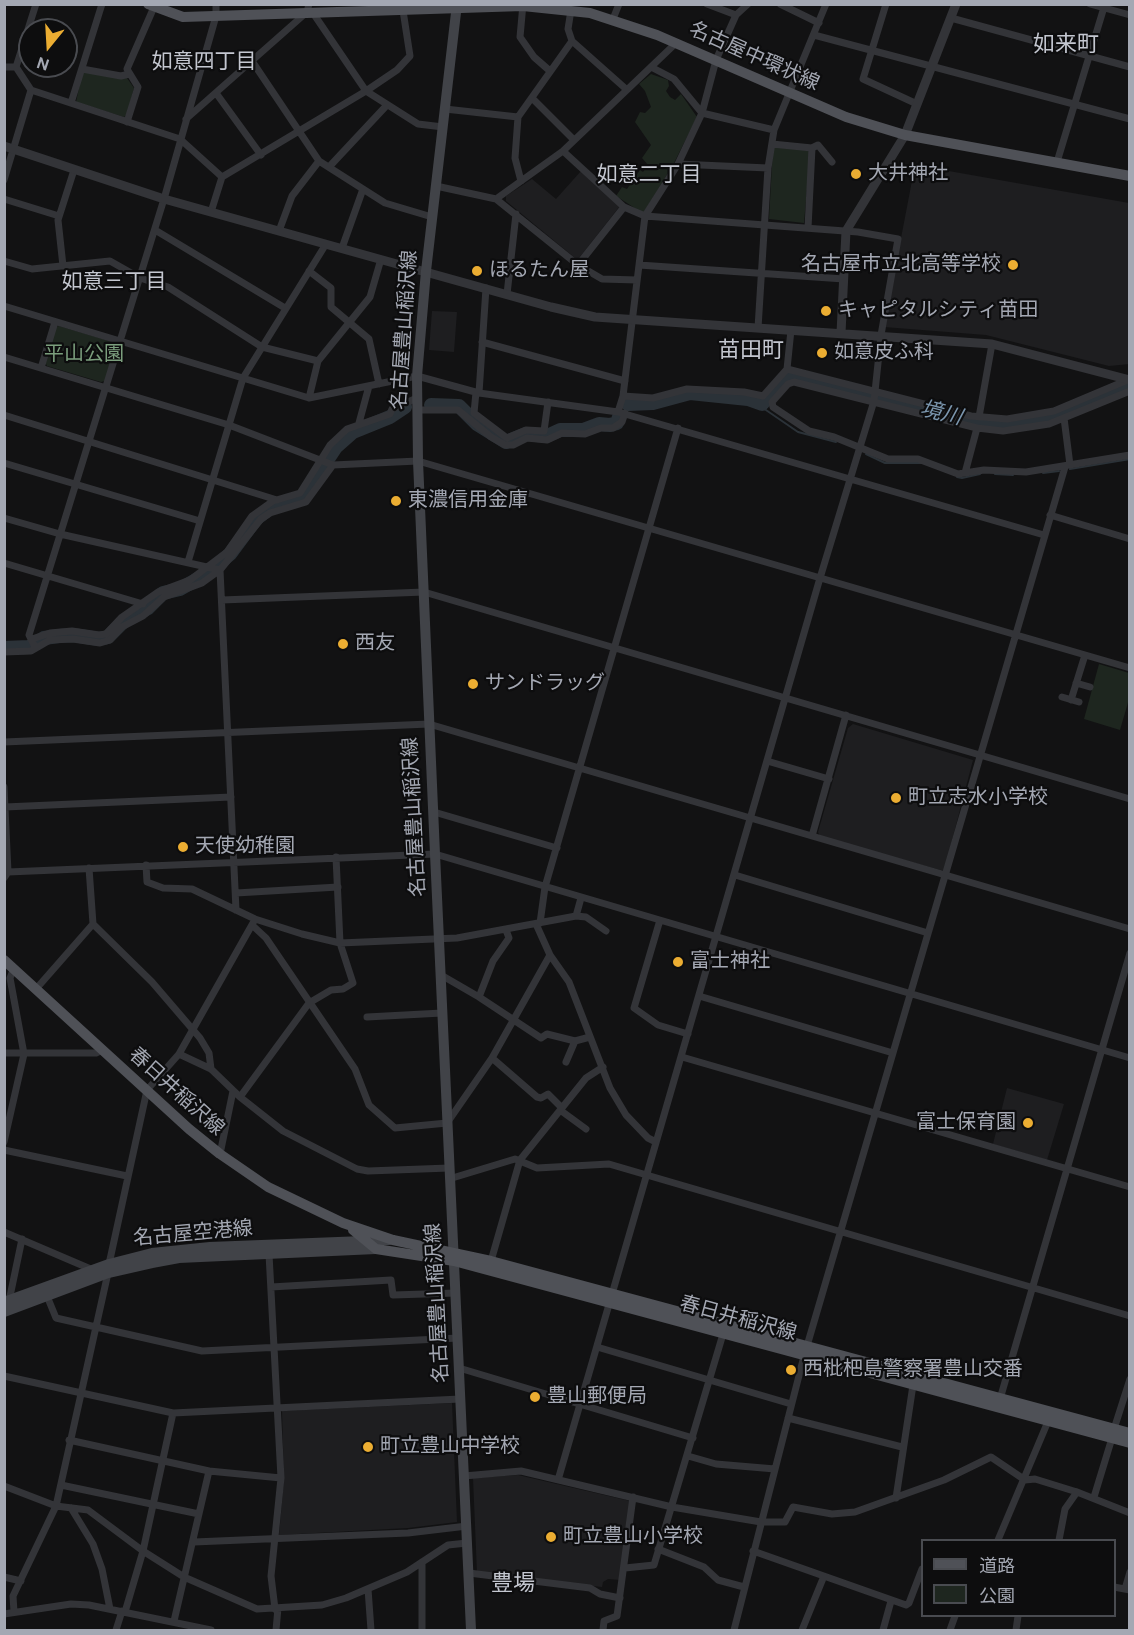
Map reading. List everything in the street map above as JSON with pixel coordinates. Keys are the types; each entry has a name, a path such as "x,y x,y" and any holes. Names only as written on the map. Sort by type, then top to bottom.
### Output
{"main road":[{"name":"名古屋中環状線","path":"151,6 183,17 216,10 310,10 457,5 523,5 571,10 613,19 676,43 846,117 905,135 1130,176"},
{"name":"名古屋豊山稲沢線","path":"457,5 426,271 417,376 417,410 429,724 471,1630"},
{"name":"春日井稲沢線","path":"4,960 220,1154 268,1187 344,1223 393,1240 611,1299 806,1351 1000,1399 1050,1417"},
{"name":"春日井稲沢線","path":"344,1223 376,1249 491,1261 723,1334 806,1351 913,1385 1113,1434 1130,1443"},
{"name":"名古屋空港線","path":"6,1309 47,1296 108,1268 152,1253 180,1249 393,1240"},
{"name":"名古屋空港線","path":"6,1309 93,1270 179,1258 376,1249"},
{"name":"春日井稲沢線","path":"1113,1434 1130,1433"}],"street":[{"path":"16,67 36,4"},
{"path":"71,103 102,4"},
{"path":"613,19 619,4"},
{"path":"417,410 458,410 491,437 505,445 513,446 527,438 547,440 562,433 585,434 601,428 613,428 622,422 621,413 645,216 678,164 702,113 716,60 736,15 748,4"},
{"path":"780,4 819,23"},
{"path":"758,328 768,168 774,130 826,4"},
{"path":"886,4 863,79 918,104"},
{"path":"841,333 846,231 905,135 956,4"},
{"path":"1090,4 1130,15"},
{"path":"523,5 520,37 534,57 550,71"},
{"path":"707,5 736,15"},
{"path":"127,122 138,87 127,69 151,6"},
{"path":"211,212 222,177 366,92 397,70 410,56 402,6"},
{"path":"1057,162 1104,6"},
{"path":"34,643 29,634 164,199 216,10"},
{"path":"186,118 310,10 366,92 418,124 443,127"},
{"path":"571,10 568,29 572,41 626,89"},
{"path":"951,18 1130,67"},
{"path":"814,35 1130,119"},
{"path":"521,181 515,158 518,117 572,41"},
{"path":"496,199 563,151 676,43"},
{"path":"252,61 319,161 385,203 432,217"},
{"path":"4,67 16,67"},
{"path":"16,67 31,90 180,139 222,177"},
{"path":"651,67 674,79 702,113 774,130"},
{"path":"82,69 121,76 129,74"},
{"path":"4,180 9,147 31,90"},
{"path":"216,93 261,155"},
{"path":"532,98 574,140"},
{"path":"329,167 387,105"},
{"path":"445,109 518,117"},
{"path":"772,144 812,148 818,145 832,162"},
{"path":"9,147 164,199 595,317 992,344 1129,379"},
{"path":"808,228 812,148"},
{"path":"558,1480 875,396 881,335 898,239 846,231 645,216 624,207 563,151"},
{"path":"279,231 292,196 319,161"},
{"path":"678,164 768,168"},
{"path":"63,266 59,216 74,170"},
{"path":"436,186 496,199 578,265 602,279 637,280"},
{"path":"342,248 363,189"},
{"path":"4,199 59,216"},
{"path":"578,265 624,207"},
{"path":"507,294 516,214"},
{"path":"154,230 234,275 285,308"},
{"path":"189,562 243,378 326,243"},
{"path":"309,398 318,361 370,297 381,259"},
{"path":"4,261 32,269 110,261 140,278 168,287 262,347 318,361"},
{"path":"639,265 844,279"},
{"path":"309,271 332,288 331,307 369,339 379,384"},
{"path":"486,288 478,393 474,413 507,438 526,430 542,433 548,402"},
{"path":"4,306 309,398 417,376 478,393 621,413 1044,535"},
{"path":"41,368 55,322"},
{"path":"623,396 653,398 695,388 763,396 788,369 791,330"},
{"path":"482,342 625,381"},
{"path":"979,417 992,344"},
{"path":"4,357 229,425 327,463 418,461 1130,668"},
{"path":"788,369 977,428 1003,431 1032,428 1064,418 1130,391"},
{"path":"1129,379 1054,411 1007,419 979,417 794,382 788,384 772,402 773,407 809,431 860,447 888,459 918,459 958,474 1026,472 1130,455"},
{"path":"359,423 369,386"},
{"path":"4,652 31,651 34,643 50,633 72,631 99,636 106,634 122,617 158,592 214,568 261,519 270,513 306,502 327,463 330,445 347,429 390,414 392,409 417,399"},
{"path":"4,415 277,500"},
{"path":"734,1630 806,1351 1044,535 1068,466 1064,418"},
{"path":"656,1142 648,1138 626,1115 610,1088 569,982 550,955 538,924 556,848 678,428"},
{"path":"965,472 977,428"},
{"path":"4,463 200,521"},
{"path":"34,643 73,639 100,643 110,640 122,627 143,616 165,597 202,583 252,516 277,500 300,493 327,463"},
{"path":"1050,515 1130,539"},
{"path":"4,518 60,534 214,568"},
{"path":"4,563 143,604"},
{"path":"214,568 222,600 236,910"},
{"path":"222,600 424,592 1130,799"},
{"path":"1071,700 1084,655"},
{"path":"1069,677 1090,687"},
{"path":"1062,697 1079,702"},
{"path":"812,836 846,715"},
{"path":"4,742 429,724 1130,929"},
{"path":"767,761 829,779"},
{"path":"4,788 6,874 146,865 435,854 1130,1058"},
{"path":"5,807 231,797"},
{"path":"434,812 556,848"},
{"path":"240,1097 309,1003 331,990 343,989 353,983 340,943 336,857"},
{"path":"146,865 147,882 163,888 192,889 236,910 254,922 355,1069 369,1105 395,1128 447,1123 492,1058 550,955"},
{"path":"90,868 93,924 152,982 192,1030 208,1053 211,1069"},
{"path":"735,875 928,933"},
{"path":"236,893 338,887"},
{"path":"576,916 581,898"},
{"path":"254,922 340,943 439,939 506,930 576,916 586,917 606,931"},
{"path":"660,920 633,1008 658,1025 688,1034"},
{"path":"14,1612 13,1596 56,1506 147,1090 179,1054 254,922"},
{"path":"36,989 93,924"},
{"path":"479,997 493,961 509,938 506,930"},
{"path":"1000,1399 1130,953"},
{"path":"4,1142 24,1054 10,978 14,968"},
{"path":"441,975 541,1038 547,1034 575,1041 590,1037"},
{"path":"699,996 893,1053"},
{"path":"367,1017 442,1013"},
{"path":"566,1062 575,1041"},
{"path":"4,1053 96,1053 102,1050"},
{"path":"179,1054 211,1069 233,1091 283,1131 357,1169 449,1173 514,1159 537,1168 609,1164 1130,1316"},
{"path":"682,1057 1130,1187"},
{"path":"492,1058 537,1097 541,1098 548,1094 561,1109 586,1129"},
{"path":"491,1261 520,1160 586,1078 603,1067"},
{"path":"220,1154 233,1091"},
{"path":"4,1150 127,1176"},
{"path":"4,1232 93,1270"},
{"path":"6,1309 22,1239"},
{"path":"269,1254 280,1478 271,1576 277,1608 276,1630"},
{"path":"270,1287 391,1280 393,1295 456,1293"},
{"path":"47,1296 56,1318 202,1351 458,1338"},
{"path":"626,1568 654,1565 723,1334"},
{"path":"597,1347 792,1404"},
{"path":"459,1368 693,1438"},
{"path":"4,1376 173,1413 460,1399"},
{"path":"1094,1497 1130,1379"},
{"path":"896,1498 913,1385"},
{"path":"116,1630 143,1551 173,1413"},
{"path":"998,1539 1050,1417"},
{"path":"788,1418 902,1447"},
{"path":"69,1440 162,1459 209,1472 280,1478"},
{"path":"688,1456 716,1464 775,1469"},
{"path":"464,1476 521,1471 672,1508 761,1522 785,1522 793,1507 832,1514 855,1512 963,1472 991,1457 1025,1480 1035,1479 1094,1497 1130,1513"},
{"path":"174,1621 209,1472"},
{"path":"61,1485 199,1514"},
{"path":"4,1486 56,1506 88,1510 143,1551 184,1577 257,1609 322,1605 407,1572 448,1545 467,1543"},
{"path":"1059,1539 1065,1509 1077,1492"},
{"path":"603,1630 604,1621 617,1616 626,1568 633,1497"},
{"path":"71,1508 93,1544 102,1569 110,1609"},
{"path":"194,1542 408,1533 467,1526"},
{"path":"658,1549 704,1567 718,1580 744,1587"},
{"path":"753,1551 906,1605 920,1585"},
{"path":"422,1562 422,1630"},
{"path":"1127,1590 1130,1572"},
{"path":"469,1573 590,1588 600,1594 620,1598"},
{"path":"802,1630 824,1576"},
{"path":"4,1577 21,1581"},
{"path":"368,1589 371,1630"},
{"path":"891,1600 883,1629 892,1630"},
{"path":"4,1614 71,1604 110,1609 211,1630"}],"shaded area":[{"name":"名古屋市立北高等学校","path":"915,165 1129,203 1130,364 1109,366 986,335 884,327"},
{"path":"581,171 620,206 579,258 575,258 506,201 506,196 532,179 556,199"},
{"path":"432,311 457,312 454,352 429,350"},
{"name":"町立志水小学校","path":"853,724 973,760 944,871 820,837 818,832 848,728"},
{"name":"富士保育園","path":"1007,1088 1064,1104 1047,1160 993,1144"},
{"name":"町立豊山中学校","path":"452,1403 457,1522 408,1528 279,1535 284,1480 282,1411"},
{"name":"町立豊山小学校","path":"518,1475 630,1501 621,1580 608,1579 603,1582 602,1587 477,1573 473,1478"}],"green space":[{"path":"86,72 127,78 134,88 127,115 124,117 76,102 82,74"},
{"path":"651,74 668,80 669,86 666,91 670,97 675,100 681,94 697,117 673,165 644,212 641,212 616,196 622,187 627,189 640,170 643,172 648,165 642,158 651,145 635,122 640,112 645,113 651,107 645,91 639,84"},
{"path":"773,147 808,150 810,153 804,223 769,219"},
{"name":"平山公園","path":"56,327 113,342 116,346 105,381 101,382 47,366 45,362"},
{"path":"1099,664 1129,673 1129,699 1120,730 1084,719"}],"waterway":[{"name":"境川","path":"628,404 653,403 690,393 748,399 762,404 789,376 973,422 1005,425 1046,419 1130,385"},
{"path":"762,404 763,408 798,432 836,442"},
{"path":"431,405 459,406 477,424 506,442 526,434 547,436 560,430 583,430 599,424 610,425 617,423 619,417"},
{"path":"4,648 29,647 44,638 59,636 73,635 99,639 108,637 124,621 148,608 163,593 180,589 208,573 230,554 256,519 269,509 303,497 336,447 353,432 390,417 405,407"},
{"path":"866,454 885,463 921,463"},
{"path":"1070,469 1130,459"},
{"path":"1043,473 1059,471"},
{"path":"957,477 980,474"},
{"path":"995,474 1013,475"}],"place":[{"name":"大井神社","path":"856,174"},
{"name":"名古屋市立北高等学校","path":"1013,265"},
{"name":"ほるたん屋","path":"477,271"},
{"name":"キャピタルシティ苗田","path":"826,311"},
{"name":"如意皮ふ科","path":"822,353"},
{"name":"東濃信用金庫","path":"396,501"},
{"name":"西友","path":"343,644"},
{"name":"サンドラッグ","path":"473,684"},
{"name":"町立志水小学校","path":"896,798"},
{"name":"天使幼稚園","path":"183,847"},
{"name":"富士神社","path":"678,962"},
{"name":"富士保育園","path":"1028,1123"},
{"name":"西枇杷島警察署豊山交番","path":"791,1370"},
{"name":"豊山郵便局","path":"535,1397"},
{"name":"町立豊山中学校","path":"368,1447"},
{"name":"町立豊山小学校","path":"551,1537"}],"district":[{"name":"如来町","path":"1066,45"},
{"name":"如意四丁目","path":"204,62"},
{"name":"如意二丁目","path":"649,175"},
{"name":"如意三丁目","path":"114,282"},
{"name":"苗田町","path":"751,351"},
{"name":"豊場","path":"513,1584"}]}
